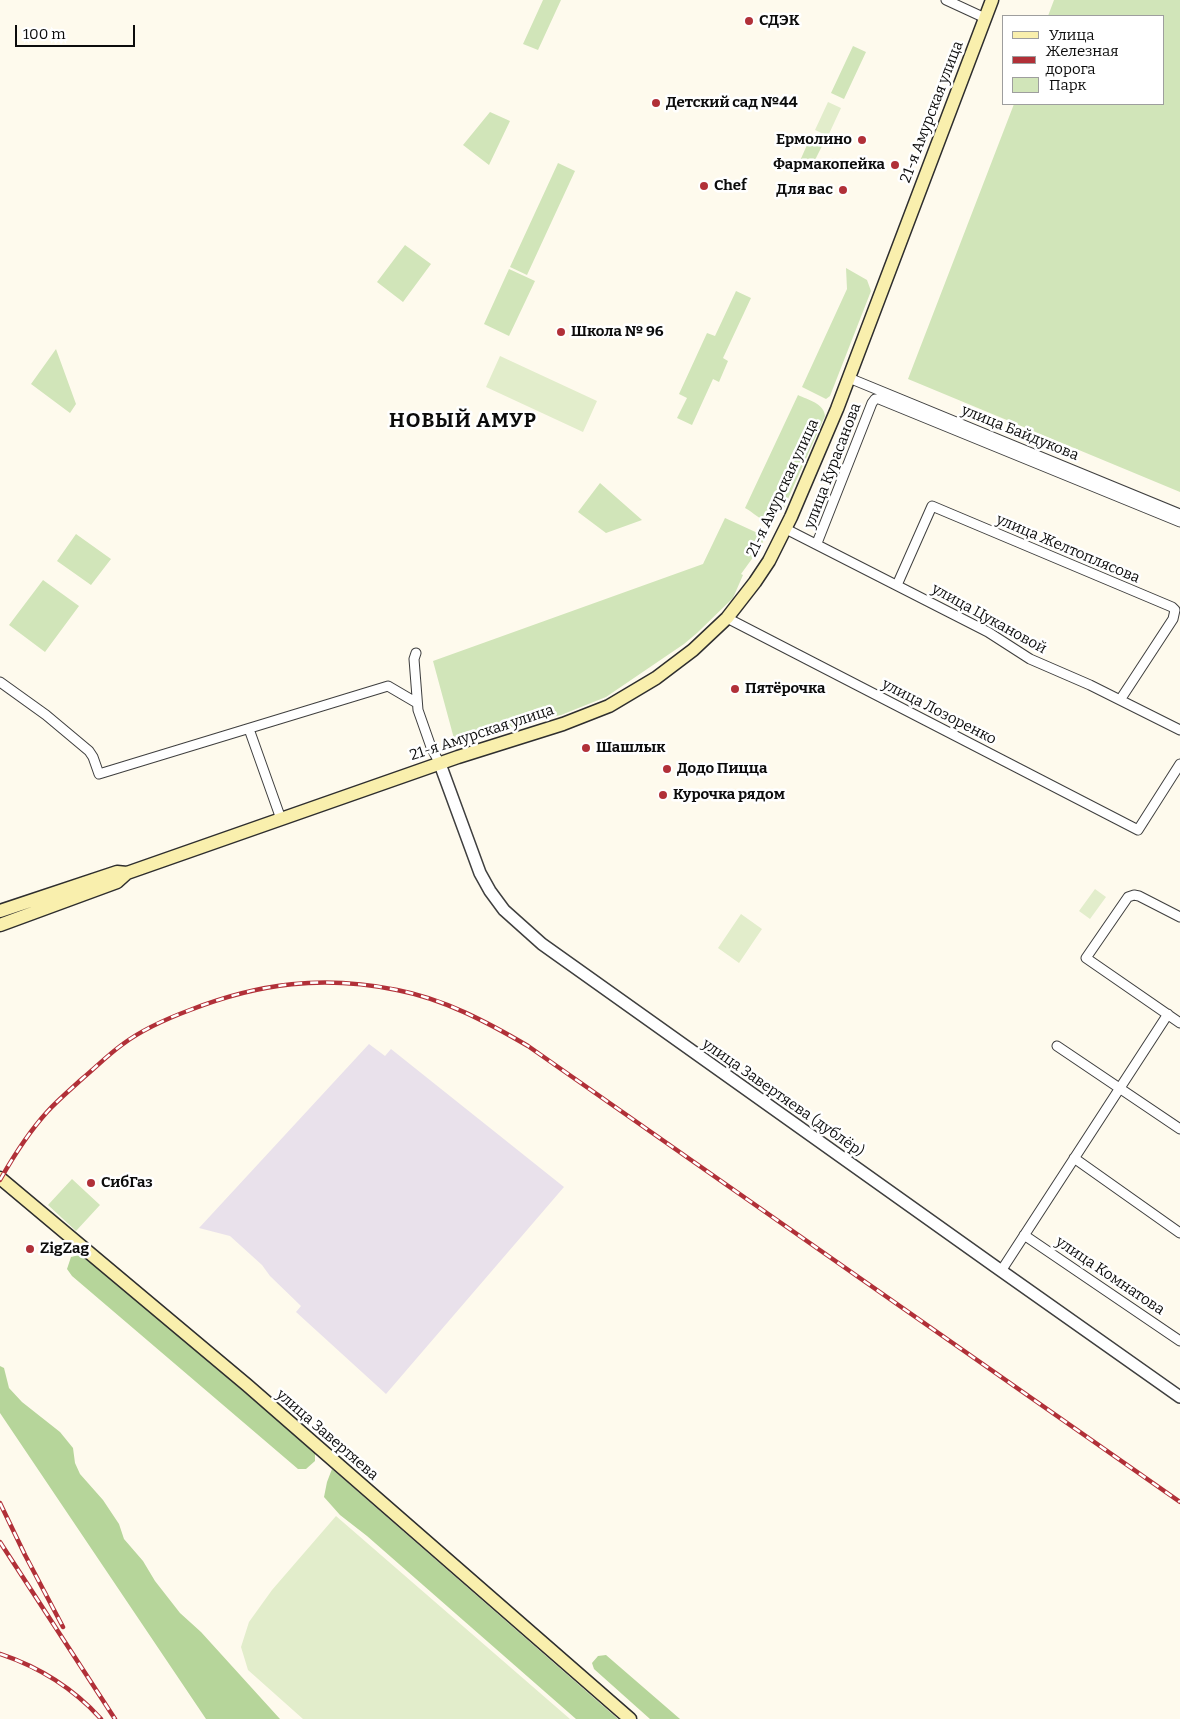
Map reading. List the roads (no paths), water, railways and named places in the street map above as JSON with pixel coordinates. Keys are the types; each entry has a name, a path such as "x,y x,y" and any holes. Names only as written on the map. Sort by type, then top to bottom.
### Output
{"main road":[{"name":"21-я Амурская улица","path":"0,925 15,913 118,882 127,873 440,764 562,724 609,706 656,678 693,650 727,618 756,582 786,529 849,378 992,0"},
{"path":"0,904 9,903 15,913 0,934"},
{"name":"21-я Амурская улица","path":"0,911 15,913"},
{"name":"улица Завертяева","path":"0,1178 247,1386 630,1719"}],"street":[{"path":"946,0 985,18"},
{"name":"улица Байдукова","path":"849,378 1180,514"},
{"name":"улица Байдукова","path":"875,399 1180,522"},
{"name":"улица Курасанова","path":"817,543 875,399"},
{"name":"улица Желтоплясова","path":"897,586 932,506 1172,607 1175,610 1173,619 1120,700"},
{"name":"улица Цукановой","path":"786,529 817,543 988,632 1030,659 1090,685 1180,730"},
{"name":"улица Лозоренко","path":"727,618 1138,830 1180,764"},
{"path":"416,653 414,659 417,702 431,747 440,764"},
{"path":"0,682 89,751 99,774 388,686 417,702"},
{"path":"249,729 281,819"},
{"name":"улица Завертяева (дублёр)","path":"440,764 480,873 504,910 520,926 550,950 1180,1396"},
{"path":"1180,917 1139,896 1128,897 1086,958 1180,1023"},
{"path":"1001,1271 1168,1014"},
{"path":"1057,1046 1180,1129"},
{"path":"1074,1158 1180,1233"},
{"name":"улица Комнатова","path":"1024,1235 1180,1340"}],"railway":[{"path":"0,1180 40,1120 83,1078 118,1048 139,1034 181,1013 241,993 292,984 343,983 370,985 414,994 465,1012 528,1046 1180,1502"},
{"path":"0,1503 63,1627"},
{"path":"0,1542 115,1719"},
{"path":"0,1654 28,1665 55,1680 91,1708 101,1719"}],"place":[{"name":"СДЭК","path":"749,21"},
{"name":"Детский сад №44","path":"656,103"},
{"name":"Ермолино","path":"862,140"},
{"name":"Фармакопейка","path":"895,165"},
{"name":"Chef","path":"704,186"},
{"name":"Для вас","path":"843,190"},
{"name":"Школа № 96","path":"561,332"},
{"name":"Пятёрочка","path":"735,689"},
{"name":"Шашлык","path":"586,748"},
{"name":"Додо Пицца","path":"667,769"},
{"name":"Курочка рядом","path":"663,795"},
{"name":"СибГаз","path":"91,1183"},
{"name":"ZigZag","path":"30,1249"}],"district":[{"name":"НОВЫЙ АМУР","path":"463,421"}]}
